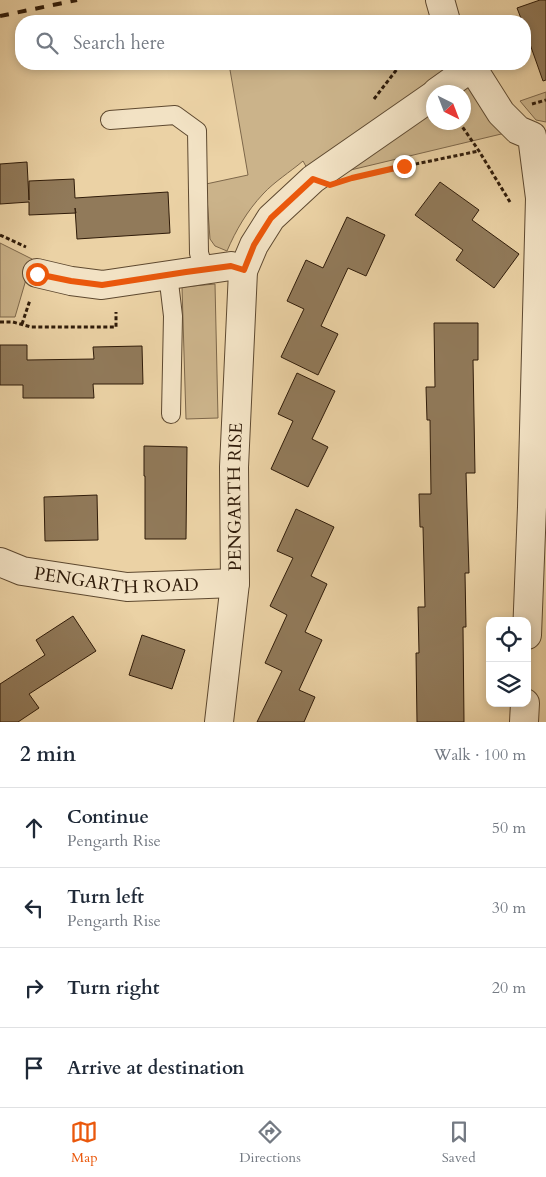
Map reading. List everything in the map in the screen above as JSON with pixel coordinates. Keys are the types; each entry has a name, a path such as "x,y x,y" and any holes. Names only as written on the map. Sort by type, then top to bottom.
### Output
{"street":[{"path":"440,0 444,15"},
{"path":"446,85 466,70"},
{"path":"474,70 501,113 518,130 539,137 540,198 528,617"},
{"name":"PENGARTH RISE","path":"219,722 235,583 234,467 244,270 254,245 271,218 313,179 426,101"},
{"path":"37,274 102,285 231,266 244,270"},
{"name":"PENGARTH ROAD","path":"0,562 22,571 127,587 235,583"},
{"path":"524,722 525,707"}],"lane":[{"path":"110,120 175,115 197,131 199,253 204,269"},
{"path":"168,274 174,316 171,414"}],"path":[{"path":"464,130 515,211 539,225"},
{"path":"370,174 478,150"},
{"path":"0,322 13,322 32,327 116,327 117,283"}],"shaded area":[{"path":"230,70 474,70 518,130 313,179 303,161 272,185 257,200 242,221 227,251 215,246 210,239 206,184 248,175"},
{"path":"546,92 546,122 536,120 520,101"},
{"path":"0,243 32,259 15,317 0,317"},
{"path":"215,284 218,418 186,419 182,287"}],"building":[{"path":"540,0 546,0 546,80 543,81 531,47 531,15 520,15 517,8"},
{"path":"27,162 29,200 29,181 74,179 75,198 168,192 170,233 77,239 75,213 29,215 29,202 0,204 0,164"},
{"path":"440,182 479,210 472,220 519,254 494,288 456,260 463,250 415,215"},
{"path":"347,217 385,235 366,276 348,268 321,326 338,334 318,375 281,357 304,309 287,301 306,260 323,268"},
{"path":"434,323 478,323 478,360 473,360 475,473 466,473 469,573 465,573 466,627 463,627 464,722 417,722 416,653 419,653 418,607 425,607 423,527 420,527 419,494 431,494 430,420 427,420 426,387 435,387"},
{"path":"0,345 27,345 27,360 94,359 93,347 142,346 143,384 93,384 94,398 23,398 23,385 0,385"},
{"path":"297,373 335,391 312,439 328,447 308,487 271,469 293,421 278,414"},
{"path":"144,446 187,447 186,539 145,539"},
{"path":"97,495 98,540 45,541 44,497"},
{"path":"296,509 334,527 311,576 327,584 305,632 322,640 299,690 315,697 304,722 257,722 282,671 265,663 287,615 270,606 293,558 277,551"},
{"path":"73,616 96,651 29,694 39,708 18,722 0,722 0,684 45,655 36,640"},
{"path":"142,635 185,650 172,689 129,675"}],"railway":[{"path":"0,16 77,0"}],"route":[{"path":"37,274 102,285 231,266 244,270 254,245 271,218 313,179 330,185 404,166"}]}
